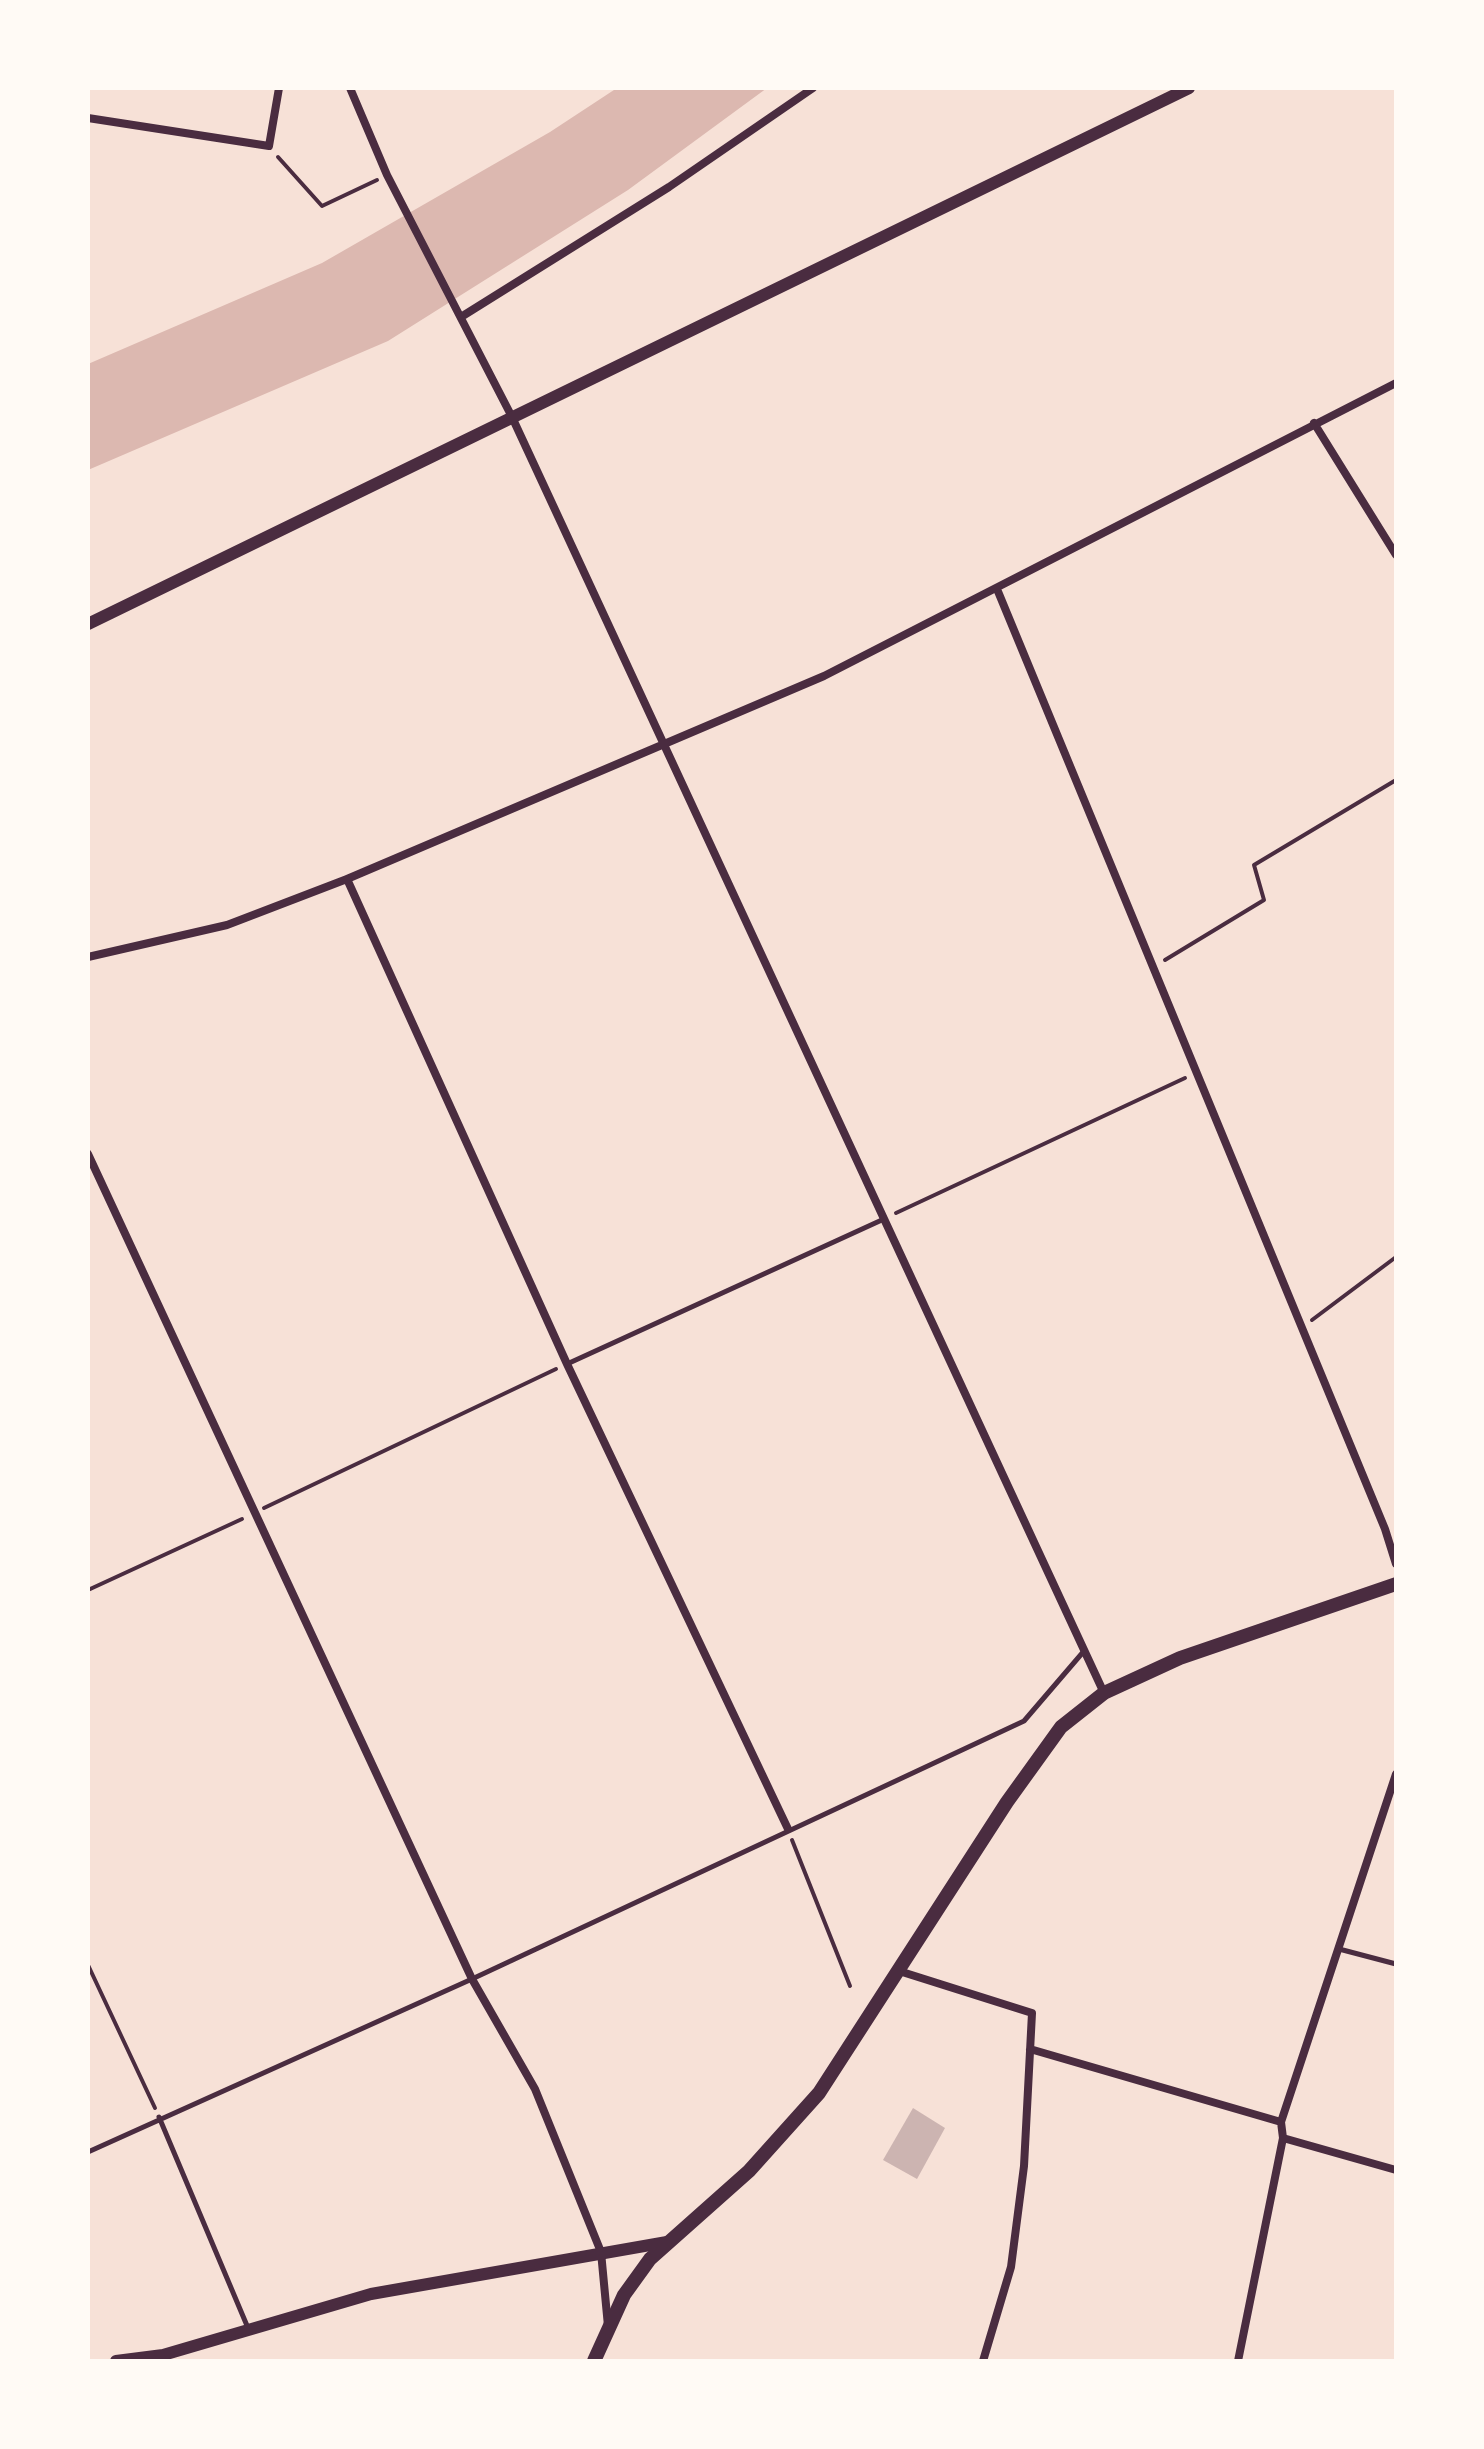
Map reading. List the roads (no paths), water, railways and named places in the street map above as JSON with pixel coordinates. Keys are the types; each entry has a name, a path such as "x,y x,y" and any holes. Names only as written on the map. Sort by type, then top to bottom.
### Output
{"main road":[{"path":"594,2361 624,2295 667,2242 749,2171 794,2124 855,2041 1035,1760 1061,1727 1104,1693 1180,1658 1396,1584"}],"street":[{"path":"88,118 269,146 279,88"},
{"path":"350,88 387,175 512,417 1104,1693"},
{"path":"461,317 669,187 813,88"},
{"path":"88,624 1189,88"},
{"path":"88,957 227,925 347,879 665,746 824,676 1396,383"},
{"path":"1314,423 1396,555"},
{"path":"997,589 1155,966 1195,1074 1385,1529 1396,1564"},
{"path":"347,879 567,1364 788,1829"},
{"path":"88,1154 472,1979 535,2089 601,2252 608,2327"},
{"path":"1238,2361 1283,2138 1281,2122 1396,1774"},
{"path":"899,1971 1032,2013 1024,2166 1011,2267 983,2361"},
{"path":"1030,2049 1281,2122"},
{"path":"1283,2138 1396,2170"},
{"path":"116,2361 163,2355 371,2294 667,2242"}],"lane":[{"path":"567,1364 885,1218"},
{"path":"88,2152 159,2117 472,1979 1024,1721 1085,1650"},
{"path":"1339,1949 1396,1964"},
{"path":"159,2117 248,2328"}]}
